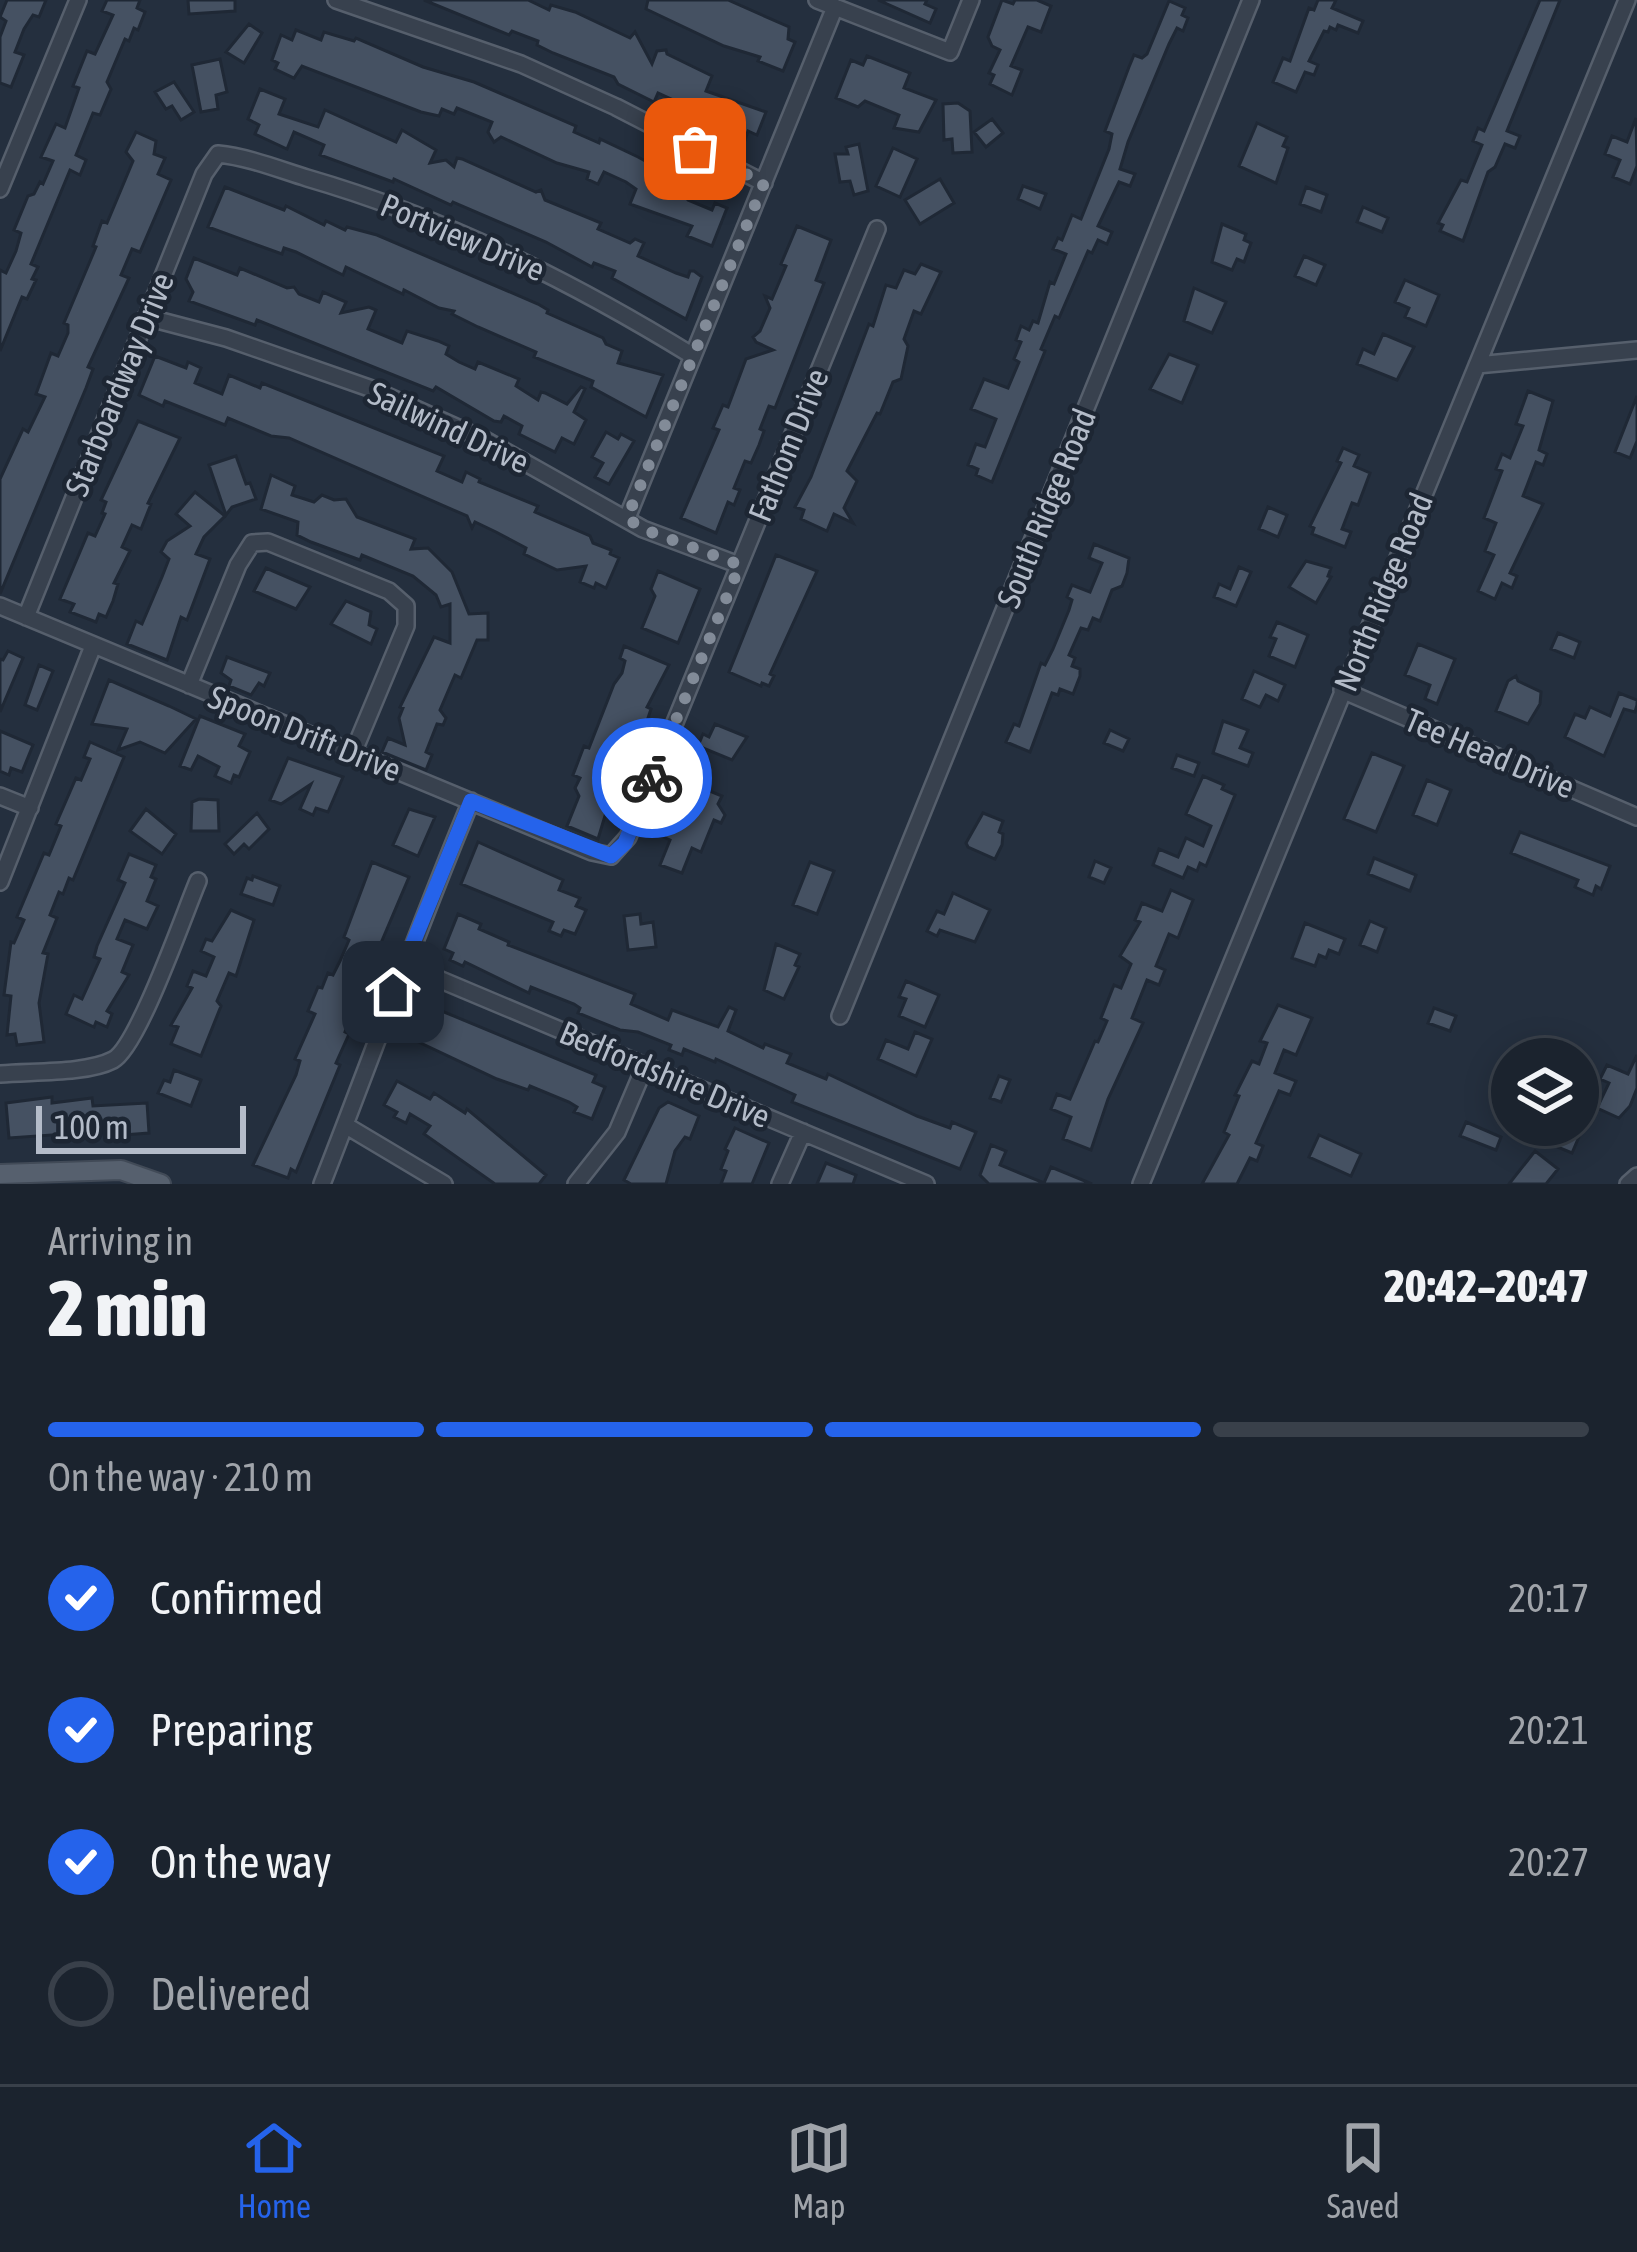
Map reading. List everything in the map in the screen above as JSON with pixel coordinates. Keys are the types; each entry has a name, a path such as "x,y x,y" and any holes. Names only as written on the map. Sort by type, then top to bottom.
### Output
{"main road":[{"path":"0,1174 122,1170 152,1183"}],"street":[{"path":"0,189 78,0"},
{"path":"336,0 521,64 764,183"},
{"path":"817,0 950,52 971,0"},
{"name":"South Ridge Road","path":"840,1016 1252,0"},
{"name":"North Ridge Road","path":"1141,1184 1628,0"},
{"path":"627,518 836,7"},
{"name":"Starboardway Drive","path":"26,617 204,174 218,154"},
{"name":"Portview Drive","path":"218,154 342,188 466,234 610,305 693,356"},
{"name":"Fathom Drive","path":"611,856 628,837 877,230"},
{"name":"Sailwind Drive","path":"146,317 226,338 390,396 485,440 643,529 740,565"},
{"path":"1477,365 1637,350"},
{"path":"189,685 238,565 252,543 268,542 369,583 399,597 407,615 353,753"},
{"name":"Spoon Drift Drive","path":"0,606 611,856"},
{"path":"0,882 93,646"},
{"name":"Tee Head Drive","path":"1342,690 1637,817"},
{"path":"0,796 30,808"},
{"path":"322,1184 403,964 471,801"},
{"path":"0,1074 92,1066 117,1058 134,1034 198,881"},
{"name":"Bedfordshire Drive","path":"403,964 926,1184"},
{"path":"576,1184 617,1132 645,1066"},
{"path":"345,1125 444,1184"},
{"path":"780,1184 803,1132"},
{"path":"1628,1184 1637,1176"}],"building":[{"path":"7,0 46,0 39,17 33,15 24,29 15,52 24,55 11,87 0,83 0,37 6,21 0,17"},
{"path":"107,0 140,0 137,8 145,12 138,30 134,28 129,41 125,39 107,82 111,89 100,115 93,113 76,155 86,160 80,175 70,170 31,264 38,267 32,279 36,280 27,299 22,297 0,351 0,270 6,273 16,251 21,233 14,230 28,196 43,184 53,161 41,157 56,124 65,128 79,88 73,86 87,51 95,54 113,15 102,11"},
{"path":"188,0 235,0 235,11 189,14"},
{"path":"424,0 528,0 549,10 551,5 575,12 630,38 635,32 652,64 657,51 666,50 712,76 706,91 766,112 757,135 748,131 744,143 685,118 678,113 682,104 658,93 654,102 618,84 614,77 537,45 538,41 512,31 509,35"},
{"path":"648,0 728,0 789,27 788,39 795,42 783,71 646,9"},
{"path":"878,0 927,0 925,4 936,9 930,23"},
{"path":"1002,0 1013,4 1015,0 1037,0 1051,6 1041,32 1028,27 1011,66 1022,70 1012,95 990,84 994,75 989,73 1000,50 988,37"},
{"path":"1318,0 1336,0 1332,8 1363,21 1358,33 1338,25 1336,30 1324,31 1309,61 1318,65 1314,75 1305,72 1296,92 1273,82 1283,58 1290,61 1309,8 1314,10"},
{"path":"1540,0 1560,0 1507,131 1520,136 1515,148 1505,144 1488,172 1463,241 1440,231 1443,225 1438,223 1461,180 1467,182 1482,145 1473,141 1478,128 1484,131"},
{"path":"1169,1 1185,8 1182,15 1188,18 1183,31 1177,28 1169,44 1128,142 1120,169 1135,174 1130,186 1119,182 1098,226 1112,232 1107,244 1098,240 1092,253 1088,251 1059,318 1055,316 992,482 968,465 976,444 985,447 996,419 971,409 984,379 1008,388 1019,362 1014,359 1021,326 1029,330 1033,321 1038,323 1050,282 1054,284 1066,254 1053,249 1072,215 1081,219 1109,149 1112,134 1105,131 1129,67 1134,55 1142,58 1147,54"},
{"path":"249,24 262,33 244,63 226,52"},
{"path":"296,30 321,40 324,32 356,38 423,67 474,82 576,126 574,132 638,157 689,185 688,200 712,210 715,203 727,208 712,246 687,236 692,226 630,204 636,189 626,182 604,172 598,184 587,179 589,172 501,137 494,142 488,132 492,122 457,108 454,114 442,109 439,116 421,112 302,66 294,78 275,69 278,63 272,60 281,35 292,40"},
{"path":"867,56 910,73 904,88 936,100 919,132 894,128 899,115 865,101 858,107 836,98 851,60 863,65"},
{"path":"220,59 227,92 216,95 218,109 201,112 192,65"},
{"path":"174,82 194,112 181,120 155,92"},
{"path":"260,89 285,99 279,114 318,127 325,110 396,142 402,130 436,150 430,163 446,160 454,167 457,158 462,159 536,192 541,190 545,200 601,223 598,229 630,243 635,239 644,243 638,256 688,277 694,271 702,277 686,319 612,278 615,271 594,263 592,267 453,202 320,155 324,145 294,132 287,149 255,134 259,125 248,119"},
{"path":"958,103 970,111 972,152 953,153 952,139 944,140 943,104"},
{"path":"1636,118 1637,166 1630,184 1613,177 1620,160 1605,154 1612,136 1627,142"},
{"path":"992,119 1003,133 986,147 974,132"},
{"path":"1257,123 1287,137 1276,183 1239,166"},
{"path":"136,132 156,141 154,154 165,158 158,174 171,180 140,252 132,249 121,275 129,278 88,367 93,369 86,388 0,594 0,479 23,429 28,432 45,397 36,394 51,353 58,356 68,333 64,323 102,221 107,223 133,161 126,152"},
{"path":"859,144 868,191 854,195 850,181 840,182 835,154 848,154 846,147"},
{"path":"893,148 917,159 900,197 876,186"},
{"path":"940,179 954,203 920,224 905,200"},
{"path":"1023,186 1046,194 1040,209 1018,199"},
{"path":"225,187 284,210 286,206 324,225 326,221 345,230 377,235 538,304 547,313 603,338 622,351 618,363 663,375 646,417 591,387 593,381 534,357 536,352 452,314 454,311 346,267 343,275 296,252 284,248 282,254 208,227"},
{"path":"1306,187 1327,195 1321,212 1300,204"},
{"path":"1363,207 1388,218 1382,232 1357,222"},
{"path":"1222,224 1246,234 1244,240 1251,243 1244,262 1237,259 1232,270 1212,262"},
{"path":"797,226 831,240 816,280 824,283 775,408 769,406 759,445 751,463 745,461 734,488 740,490 734,505 728,502 716,533 681,518 719,430 713,428 723,405 728,407 746,359 773,350 753,337 770,308 765,296 772,299"},
{"path":"1304,256 1325,265 1316,285 1295,276"},
{"path":"194,258 237,275 240,268 294,287 319,302 323,292 346,302 341,313 369,307 376,310 368,329 402,343 407,331 438,341 449,346 446,354 459,362 475,369 478,362 519,379 516,386 538,400 541,392 567,404 581,387 585,389 574,412 586,420 574,444 562,438 555,452 519,434 522,426 504,416 501,422 494,421 436,387 433,391 257,320 255,325 189,301 193,292 186,279"},
{"path":"921,264 941,272 921,314 914,311 904,339 908,346 901,379 893,382 847,471 857,481 844,508 853,523 834,514 827,531 801,519 804,510 795,507 886,285 896,288 904,270 915,274"},
{"path":"1405,280 1439,295 1426,326 1405,317 1409,308 1395,302"},
{"path":"1194,288 1226,302 1212,333 1184,321"},
{"path":"1383,334 1414,347 1397,380 1357,364 1363,349 1374,354"},
{"path":"1169,354 1198,365 1182,403 1150,389"},
{"path":"155,356 186,368 188,362 201,368 195,383 222,394 229,375 260,388 262,383 444,456 437,471 462,482 466,472 538,506 535,512 611,550 619,558 606,588 580,582 586,566 557,570 524,554 526,548 496,532 475,522 472,528 467,516 289,438 271,436 228,418 225,425 139,395"},
{"path":"1528,391 1553,401 1539,450 1547,454 1543,465 1536,462 1523,496 1543,504 1510,573 1517,576 1512,588 1502,583 1495,599 1478,591 1494,555 1485,551 1496,523 1484,518 1502,471 1496,469 1502,454 1510,458 1523,426 1516,424"},
{"path":"1637,396 1637,441 1630,458 1615,452"},
{"path":"138,421 180,438 148,503 141,529 132,525 122,547 130,551 114,583 118,584 113,601 106,617 99,614 96,622 70,612 74,604 60,599 88,533 95,536 105,514 106,502 101,500"},
{"path":"606,432 634,441 609,484 595,477 603,463 592,457"},
{"path":"1343,448 1359,455 1354,466 1370,473 1342,529 1351,532 1345,547 1312,534 1310,526 1341,463 1337,461"},
{"path":"236,456 256,499 232,507 226,515 209,465"},
{"path":"271,475 295,486 292,495 314,502 322,495 346,499 357,517 415,539 411,549 428,548 452,572 469,614 488,613 488,640 477,640 461,678 455,675 440,710 446,718 443,725 437,724 426,752 432,755 426,770 382,752 388,738 405,745 400,707 434,637 450,643 450,604 441,607 436,595 413,576 297,535 298,522 261,509"},
{"path":"195,492 225,516 204,537 196,554 210,559 187,620 181,617 167,660 127,644 136,621 142,624 169,559 161,552 167,541 190,526 176,514"},
{"path":"1268,507 1287,515 1278,537 1259,529"},
{"path":"1094,544 1129,558 1127,573 1122,586 1112,590 1100,621 1093,618 1088,630 1081,628 1069,655 1075,658 1072,666 1080,669 1073,694 1060,689 1058,695 1052,693 1030,752 1006,742 1014,724 1019,726 1041,663 1045,665 1053,649 1072,600 1067,597 1072,585 1090,592 1102,563 1089,558"},
{"path":"776,555 817,571 770,674 774,676 769,686 761,686 729,672"},
{"path":"1306,561 1331,568 1316,603 1289,587"},
{"path":"1239,567 1251,572 1236,606 1214,597 1219,584 1230,589"},
{"path":"266,568 310,587 296,609 254,591"},
{"path":"658,571 700,589 678,643 642,628 655,596 651,589"},
{"path":"346,601 371,612 369,625 377,629 371,644 331,624"},
{"path":"1277,622 1308,635 1295,667 1269,656"},
{"path":"1558,633 1580,642 1574,658 1551,649"},
{"path":"1418,644 1455,659 1437,704 1425,699 1430,685 1405,675"},
{"path":"624,646 669,665 647,707 651,709 646,724 616,798 611,796 598,839 567,826 579,796 575,788 580,778 573,775 622,673"},
{"path":"8,651 23,658 0,712 0,659"},
{"path":"227,657 270,673 264,686 259,683 251,695 229,686 231,680 221,673"},
{"path":"39,665 53,671 37,710 25,705"},
{"path":"1254,671 1285,685 1278,701 1266,695 1260,707 1242,699"},
{"path":"1516,676 1541,692 1528,724 1496,711 1508,681"},
{"path":"109,680 196,719 165,753 140,742 118,750 127,729 92,724"},
{"path":"1619,693 1637,700 1637,705 1635,712 1624,709 1604,756 1565,737 1575,714 1585,718 1590,707 1610,716"},
{"path":"200,716 245,734 239,746 250,752 239,777 234,775 231,783 215,776 219,767 198,756 191,770 180,766"},
{"path":"1223,721 1248,730 1240,748 1253,753 1248,766 1213,753"},
{"path":"715,724 747,737 732,760 698,746"},
{"path":"1110,730 1129,739 1123,751 1104,743"},
{"path":"0,731 33,745 22,772 0,771"},
{"path":"90,742 124,757 73,880 69,878 63,894 59,892 50,915 57,918 43,953 48,954 39,1003 44,1042 17,1045 15,1034 7,1035 11,996 4,995 11,942 24,920 17,917 44,853 49,855 61,826 56,824 76,778 81,780 90,759 84,757"},
{"path":"1372,753 1404,766 1376,832 1344,819"},
{"path":"1177,755 1199,763 1194,776 1172,768"},
{"path":"288,758 343,777 328,812 316,808 313,815 300,809 311,784 281,804 270,800"},
{"path":"1203,776 1235,795 1206,866 1200,863 1197,871 1188,867 1183,878 1153,865 1159,849 1178,857 1186,838 1203,846 1211,826 1186,814"},
{"path":"683,780 722,796 718,804 725,815 721,823 714,820 701,852 692,848 682,873 660,865 670,840 661,836"},
{"path":"1427,780 1451,790 1437,825 1413,815"},
{"path":"218,800 219,831 191,831 192,802"},
{"path":"146,809 176,834 162,854 130,831"},
{"path":"409,809 435,817 418,856 393,845"},
{"path":"257,813 269,829 249,849 244,844 234,854 225,844"},
{"path":"983,813 1003,821 1002,845 995,859 966,843"},
{"path":"1520,832 1610,866 1601,889 1596,886 1593,895 1575,887 1578,880 1511,853"},
{"path":"478,842 563,880 559,890 580,898 576,906 586,910 575,934 549,931 553,922 461,884"},
{"path":"129,854 156,865 147,901 158,906 147,929 125,920 117,939 133,945 122,972 129,975 107,1011 112,1014 107,1027 96,1022 94,1027 66,1014 74,995 82,999 100,959 94,957 97,946 125,883 118,880"},
{"path":"1374,858 1416,875 1410,891 1368,874"},
{"path":"1095,861 1111,868 1104,883 1089,877"},
{"path":"372,862 409,877 378,950 371,947 345,1032 349,1034 336,1063 340,1065 296,1172 291,1169 288,1178 253,1165 296,1075 300,1061 295,1059 315,1014 308,1011 318,987 322,988 328,973 333,975 340,961"},
{"path":"810,862 834,871 817,914 793,905"},
{"path":"247,878 280,886 273,905 241,894"},
{"path":"1171,890 1193,900 1178,938 1169,934 1156,966 1165,970 1159,985 1147,980 1132,1018 1143,1023 1091,1150 1063,1139 1071,1117 1051,1109 1057,1094 1070,1099 1098,1042 1114,985 1121,988 1131,964 1120,956 1140,922 1135,920 1142,903 1162,911"},
{"path":"953,893 990,910 975,942 940,930 937,936 927,931 937,911 944,914"},
{"path":"231,910 254,920 236,976 229,973 217,1001 221,1006 201,1056 171,1044 178,1027 171,1025 192,988 187,986 193,971 206,976 214,957 201,951 206,939 212,941"},
{"path":"458,914 481,924 479,929 508,945 635,994 631,1004 668,1020 672,1010 718,1027 729,1007 736,1010 728,1031 763,1048 765,1044 791,1054 787,1063 826,1079 828,1074 917,1116 976,1132 960,1169 792,1102 795,1095 716,1059 684,1049 682,1055 669,1050 671,1045 578,1013 580,1008 574,1004 531,987 529,993 465,962 463,966 450,960 453,953 444,949"},
{"path":"640,914 641,924 653,922 656,947 628,950 624,916"},
{"path":"1370,921 1386,928 1377,952 1360,945"},
{"path":"1305,923 1345,939 1339,954 1329,950 1326,958 1319,955 1315,966 1292,958"},
{"path":"776,944 800,954 784,999 764,990"},
{"path":"906,981 939,995 925,1027 899,1016 906,999 899,997"},
{"path":"1278,1005 1312,1018 1296,1055 1284,1050 1275,1073 1296,1081 1290,1095 1279,1091 1256,1143 1263,1146 1257,1161 1250,1158 1237,1184 1202,1184 1229,1135 1224,1132 1239,1096 1235,1095 1252,1061 1259,1064 1267,1043 1260,1041"},
{"path":"432,1007 596,1075 593,1082 605,1087 592,1119 574,1112 577,1107 569,1102 497,1079 408,1037 420,1008 430,1012"},
{"path":"1434,1008 1456,1016 1450,1031 1428,1023"},
{"path":"915,1032 932,1039 916,1076 878,1059 886,1040 908,1049"},
{"path":"1637,1055 1637,1088 1630,1106 1619,1118 1599,1109 1609,1083 1600,1079 1607,1065 1628,1074"},
{"path":"174,1070 201,1080 191,1106 158,1093"},
{"path":"999,1076 1010,1080 1001,1102 990,1098"},
{"path":"397,1081 430,1099 434,1093 465,1113 467,1109 546,1175 539,1184 495,1184 424,1134 430,1126 410,1114 406,1123 394,1117 397,1112 384,1105"},
{"path":"52,1097 52,1103 92,1098 93,1106 147,1103 149,1133 123,1135 123,1130 9,1138 6,1103"},
{"path":"668,1102 699,1116 690,1139 685,1137 675,1151 666,1184 631,1184 624,1180 659,1108"},
{"path":"1466,1122 1491,1133 1491,1146 1498,1146 1496,1150 1460,1136"},
{"path":"735,1128 769,1143 752,1184 721,1184 725,1149"},
{"path":"1319,1135 1361,1154 1351,1176 1309,1157"},
{"path":"991,1145 1006,1151 1000,1165 1044,1183 1051,1167 1092,1184 989,1184 980,1175"},
{"path":"1535,1151 1558,1169 1546,1184 1509,1184"},
{"path":"826,1163 856,1175 853,1184 817,1184"}],"way so far":[{"path":"652,778 740,565 643,529 627,518 764,183 695,149"}],"route":[{"path":"393,992 471,801 611,856 625,843 652,778"}]}
